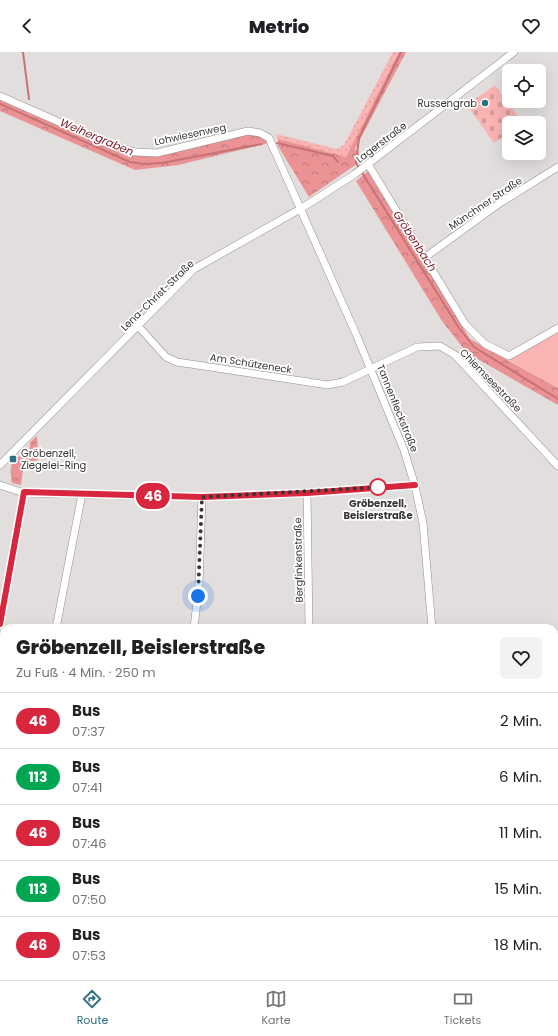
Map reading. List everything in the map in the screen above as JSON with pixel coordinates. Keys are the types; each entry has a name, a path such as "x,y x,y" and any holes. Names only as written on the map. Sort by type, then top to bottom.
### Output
{"street":[{"name":"Lagerstraße","path":"355,174 514,52"},
{"name":"Lohwiesenweg","path":"0,96 111,145 135,152 158,153 248,131 260,133 270,138 302,208"},
{"path":"366,166 465,324 485,344 509,356 558,328"},
{"name":"Münchner Straße","path":"424,258 500,203 558,167"},
{"name":"Lena-Christ-Straße","path":"0,465 194,269 302,208 355,174"},
{"name":"Tannenfleckstraße","path":"302,208 392,416 415,485 423,523 432,624"},
{"name":"Am Schützeneck","path":"138,326 166,357 177,362 328,385 343,382 372,369"},
{"name":"Chiemseestraße","path":"372,369 417,347 440,346 455,355 558,466"},
{"path":"0,485 24,492 202,497 307,493 415,485"},
{"path":"0,620 4,582 24,492"},
{"name":"Bergfinkenstraße","path":"307,493 309,624"},
{"path":"57,624 82,494"},
{"path":"194,624 199,584 202,497"}],"green space":[{"path":"393,52 399,52 346,158 278,139 276,134 337,149 344,145"},
{"path":"399,52 406,52 355,149 364,159 309,197 278,146 278,139 346,157"},
{"path":"495,85 502,94 502,108 512,108 518,116 502,116 502,138 494,143 467,105"},
{"path":"0,99 122,152 142,156 155,155 246,134 266,138 268,143 178,165 135,170 0,111"},
{"path":"368,171 470,339 558,388 558,405 467,353 442,321 356,181"},
{"path":"558,331 558,388 509,360"},
{"path":"37,436 38,460 24,462 21,485 12,483 11,465 17,456 24,458 29,456 30,442"}],"waterway":[{"path":"23,52 29,99"},
{"name":"Gröbenbach","path":"359,168 356,163 359,138 401,52"},
{"name":"Weihergraben","path":"0,104 130,162 144,164 162,163 262,144"},
{"name":"Weihergraben","path":"277,143 333,156 338,162"},
{"name":"Gröbenbach","path":"361,171 459,328 474,347 558,399"}],"bus line":[{"name":"46","path":"0,624 24,492 202,497 307,493 415,485"}],"place":[{"name":"Russengrab","path":"485,103"},
{"name":"Gröbenzell, Ziegelei-Ring","path":"13,459"},
{"name":"Gröbenzell, Beislerstraße","path":"378,487"}],"route":[{"path":"198,596 202,497 307,493 383,487 378,487"}]}
